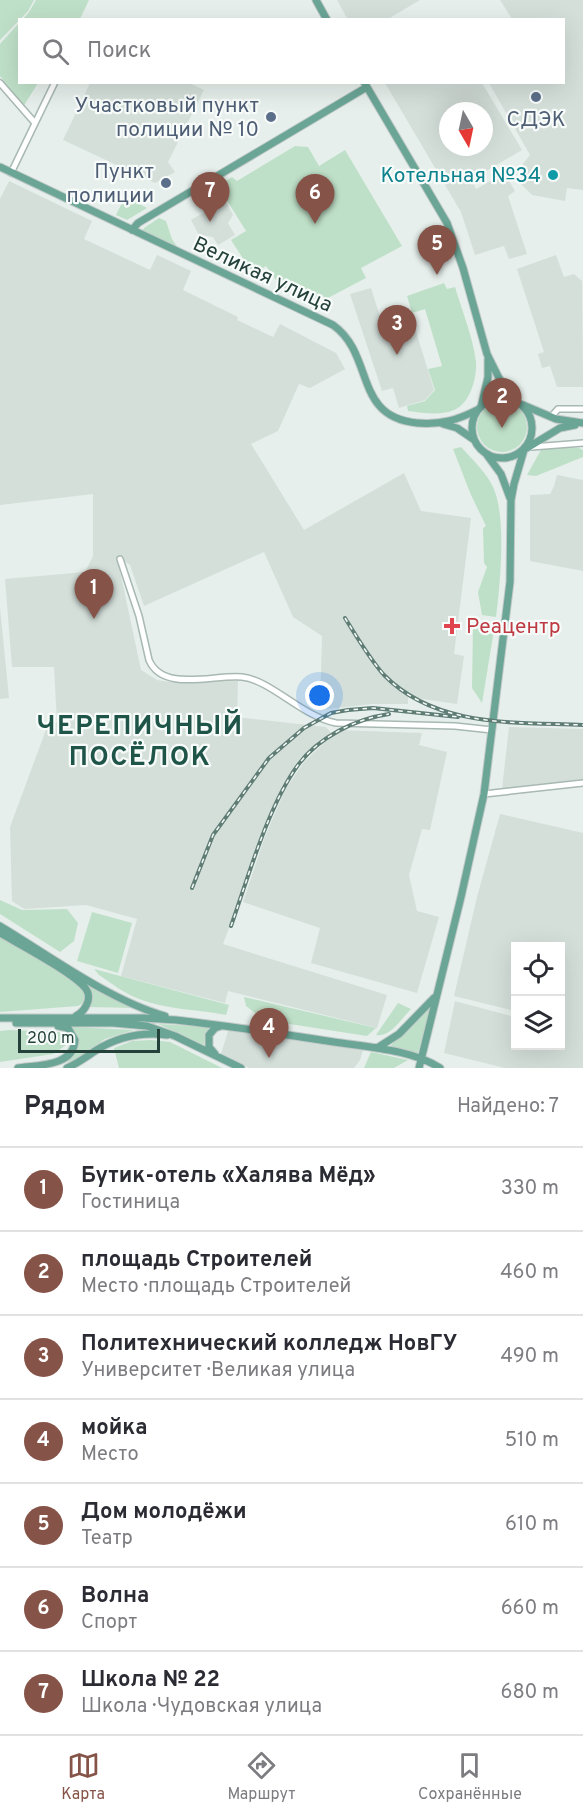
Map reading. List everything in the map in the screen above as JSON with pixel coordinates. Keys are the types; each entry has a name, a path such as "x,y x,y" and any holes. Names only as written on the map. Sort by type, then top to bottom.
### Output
{"main road":[{"path":"316,0 326,18"},
{"path":"132,230 138,223 366,85 449,228 463,268 487,354 499,378 527,411 532,426 531,438 514,484 511,500 510,582 484,794 467,874 419,1068"},
{"name":"Великая улица","path":"0,167 333,325 348,338 376,403 383,412 409,422 442,423"},
{"path":"475,440 472,422 480,408 488,372 487,354"},
{"path":"442,423 463,418 496,398 508,398 551,417 583,423"},
{"path":"442,423 457,428 475,440 501,474 511,500"},
{"path":"485,453 495,458 506,459 560,428 583,423"},
{"path":"0,926 126,1001 176,1020"},
{"path":"0,933 67,973 86,988 87,1005 74,1018"},
{"path":"377,1048 399,1034 436,996"},
{"path":"0,1018 176,1020 377,1048 431,1062 440,1068"},
{"path":"0,1023 44,1022 147,1026 175,1036 242,1068"},
{"path":"18,1068 53,1063 69,1057 73,1052 75,1040 68,1028 44,1022"},
{"path":"218,1057 209,1047 209,1035 215,1028 227,1026"},
{"path":"67,1068 113,1041 131,1035 155,1033 175,1036"},
{"path":"425,1043 431,1062"}],"street":[{"path":"0,83 35,123"},
{"path":"11,173 54,84"},
{"path":"551,417 558,409 583,409"},
{"path":"527,448 583,443"},
{"path":"120,559 139,616 149,660 152,667 162,676 180,679 243,677 255,680 326,722 455,726 492,730"},
{"path":"484,794 583,783"}],"shaded area":[{"path":"337,0 420,0 390,18 347,18"},
{"path":"500,0 583,0 583,190 567,188 565,201 532,195 521,184 522,165 530,155 490,84 565,84 565,18 511,18"},
{"path":"90,84 191,84 204,90 168,162 175,172 155,183 63,140"},
{"path":"386,84 483,84 522,150 471,180 476,189 504,173 515,191 508,196 527,254 509,259 504,246 475,255 461,212"},
{"path":"9,181 92,221 84,239 150,270 157,255 191,271 183,290 238,317 237,320 273,337 280,324 336,353 345,369 310,388 299,384 278,431 251,444 304,530 404,473 421,511 471,518 454,654 464,656 457,704 408,697 408,704 372,704 320,710 322,636 293,617 264,552 144,606 130,565 117,557 141,670 157,680 169,682 238,681 237,717 326,727 331,733 297,762 282,786 223,944 387,995 377,1028 228,991 225,1003 121,976 137,919 86,905 24,909 12,901 10,827 47,727 57,722 54,667 12,667 5,579 85,572 93,556 93,494 0,505 0,199"},
{"path":"225,200 233,215 228,223 235,235 218,245 213,237 199,235 191,220"},
{"path":"556,255 564,277 574,274 582,281 583,387 557,387 550,366 542,368 538,354 544,352 517,269"},
{"path":"371,288 382,323 411,315 434,390 425,400 399,408 393,388 382,391 350,294"},
{"path":"557,475 583,480 583,571 530,561 530,495 550,494"},
{"path":"0,607 9,698 0,699"},
{"path":"509,727 583,729 583,779 502,789"},
{"path":"338,730 422,733 419,745 447,752 430,830 422,829 409,875 417,911 439,917 417,993 311,963 320,928 243,902 264,839 285,790 304,762"},
{"path":"500,814 583,833 583,1068 505,1068 444,1053 455,1001 511,1016 511,1050 565,1050 565,942 511,942 511,1010 454,996 477,897"},
{"path":"229,1028 363,1050 354,1068 249,1068 221,1054"}],"green space":[{"path":"0,0 34,0 28,11 21,18 18,18 18,21 0,40"},
{"path":"36,0 89,0 80,18 24,18"},
{"path":"18,24 18,84 37,84 23,107 0,76 0,44"},
{"path":"295,146 308,147 319,166 345,150 402,246 361,268 366,278 326,299 322,295 309,302 281,287 266,266 253,274 231,240 246,231 218,186 232,177 237,181"},
{"path":"125,197 147,208 127,220 116,215"},
{"path":"159,218 166,221 172,239 180,251 142,231"},
{"path":"444,283 447,289 455,287 470,334 476,362 474,383 464,402 454,410 437,413 408,411 407,406 425,401 435,390 428,369 442,366 425,309 412,313 407,296"},
{"path":"502,402 516,406 523,413 527,427 523,441 516,448 502,452 488,448 481,441 477,427 481,413 488,406"},
{"path":"461,447 487,476 497,500 500,515 501,551 496,617 482,615 478,592 487,567 484,563 483,528 486,526 453,449"},
{"path":"561,447 579,448 583,450 583,457 536,476 527,475 541,450"},
{"path":"473,627 494,630 482,703 472,688"},
{"path":"0,900 22,910 67,909 78,923 74,941 60,952 0,914"},
{"path":"92,912 132,923 118,973 77,961"},
{"path":"0,936 69,977 85,993 83,1003 78,1006 0,1012"},
{"path":"94,969 229,1005 226,1015 150,1003 113,985"},
{"path":"86,981 136,1008 88,1007 91,991"},
{"path":"244,997 376,1028 367,1036 264,1020 246,1006"},
{"path":"398,1003 411,1009 391,1030 376,1035"},
{"path":"430,1008 418,1053 389,1047"},
{"path":"158,1024 211,1027 205,1033 204,1045"},
{"path":"72,1027 134,1030 105,1039 77,1059 67,1063 77,1046"},
{"path":"0,1031 59,1032 66,1038 66,1045 53,1054 0,1062"},
{"path":"132,1041 170,1042 222,1068 119,1068 114,1048"},
{"path":"371,1052 408,1060 394,1068 364,1068"}],"railway":[{"path":"345,618 368,655 384,675 405,692 427,705 478,719 583,725"},
{"path":"192,888 213,835 269,758 304,728 331,713 373,708 458,717"},
{"path":"231,926 268,821 298,765 316,746 339,731 363,720 389,714"}],"place":[{"name":"СДЭК","path":"536,97"},
{"name":"Участковый пункт полиции № 10","path":"271,117"},
{"name":"Котельная №34","path":"553,175"},
{"name":"Пункт полиции","path":"166,183"},
{"name":"Школа № 22","path":"210,222"},
{"name":"Волна","path":"315,224"},
{"name":"Дом молодёжи","path":"437,275"},
{"name":"Политехнический колледж НовГУ","path":"397,355"},
{"name":"площадь Строителей","path":"502,428"},
{"name":"Бутик-отель «Халява Мёд»","path":"94,619"},
{"name":"Реацентр","path":"452,626"},
{"name":"мойка","path":"269,1058"}],"district":[{"name":"ЧЕРЕПИЧНЫЙ ПОСЁЛОК","path":"140,740"}]}
